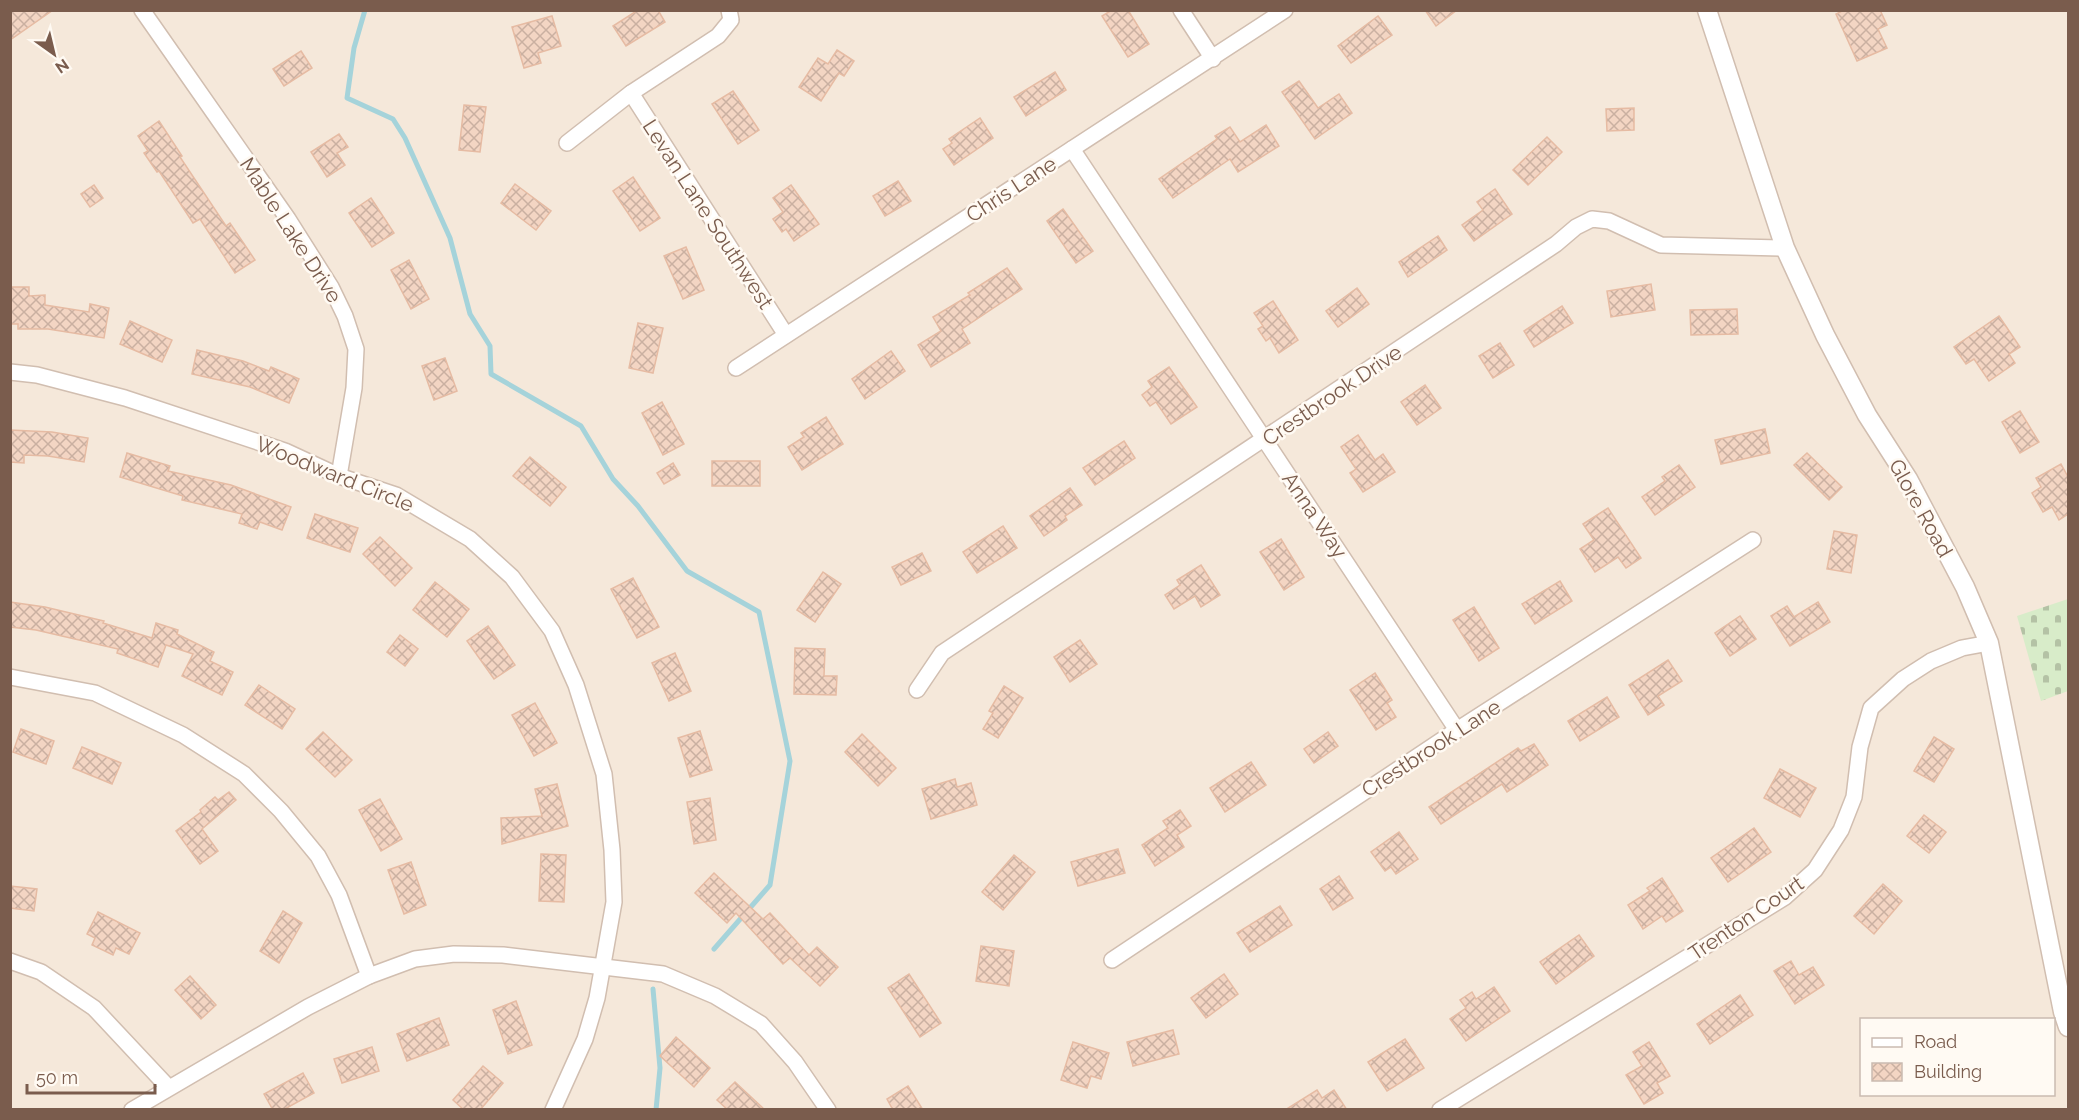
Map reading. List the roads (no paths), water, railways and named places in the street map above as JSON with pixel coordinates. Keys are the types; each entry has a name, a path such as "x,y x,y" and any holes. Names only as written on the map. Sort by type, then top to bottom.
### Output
{"street":[{"name":"Mable Lake Drive","path":"142,10 288,219 331,287 345,316 356,349 354,388 339,476"},
{"path":"567,143 631,93 718,36 731,20 729,10"},
{"path":"1181,10 1213,59"},
{"name":"Chris Lane","path":"736,368 1285,10"},
{"name":"Glore Road","path":"1707,10 1785,248 1825,335 1867,415 1908,479 1965,587 1989,642 2068,1027"},
{"name":"Levan Lane Southwest","path":"631,93 786,335"},
{"name":"Anna Way","path":"1072,149 1457,730"},
{"name":"Crestbrook Drive","path":"917,690 942,653 1265,440 1556,244 1576,227 1592,219 1609,221 1661,245 1785,248"},
{"name":"Woodward Circle","path":"10,372 37,375 125,398 285,451 339,476 396,495 470,539 512,577 552,631 576,685 604,774 612,850 614,902 597,998 585,1039 553,1110"},
{"name":"Crestbrook Lane","path":"1112,960 1457,730 1753,540"},
{"name":"Trenton Court","path":"1440,1110 1785,897 1815,870 1841,830 1854,797 1860,747 1871,708 1903,679 1931,661 1962,648 1989,642"},
{"path":"10,677 95,693 183,735 244,774 282,811 318,856 339,895 369,976"},
{"path":"132,1110 308,1007 369,976 415,959 454,954 503,955 663,974 715,996 761,1024 795,1062 828,1110"},
{"path":"10,962 41,972 94,1008 168,1087"}],"waterway":[{"path":"365,10 354,48 347,98 393,119 405,138 450,238 470,314 490,346 491,374 581,426 613,479 638,506 687,571 759,612 790,761 770,885 714,949"},
{"path":"653,989 660,1068 656,1110"}]}
